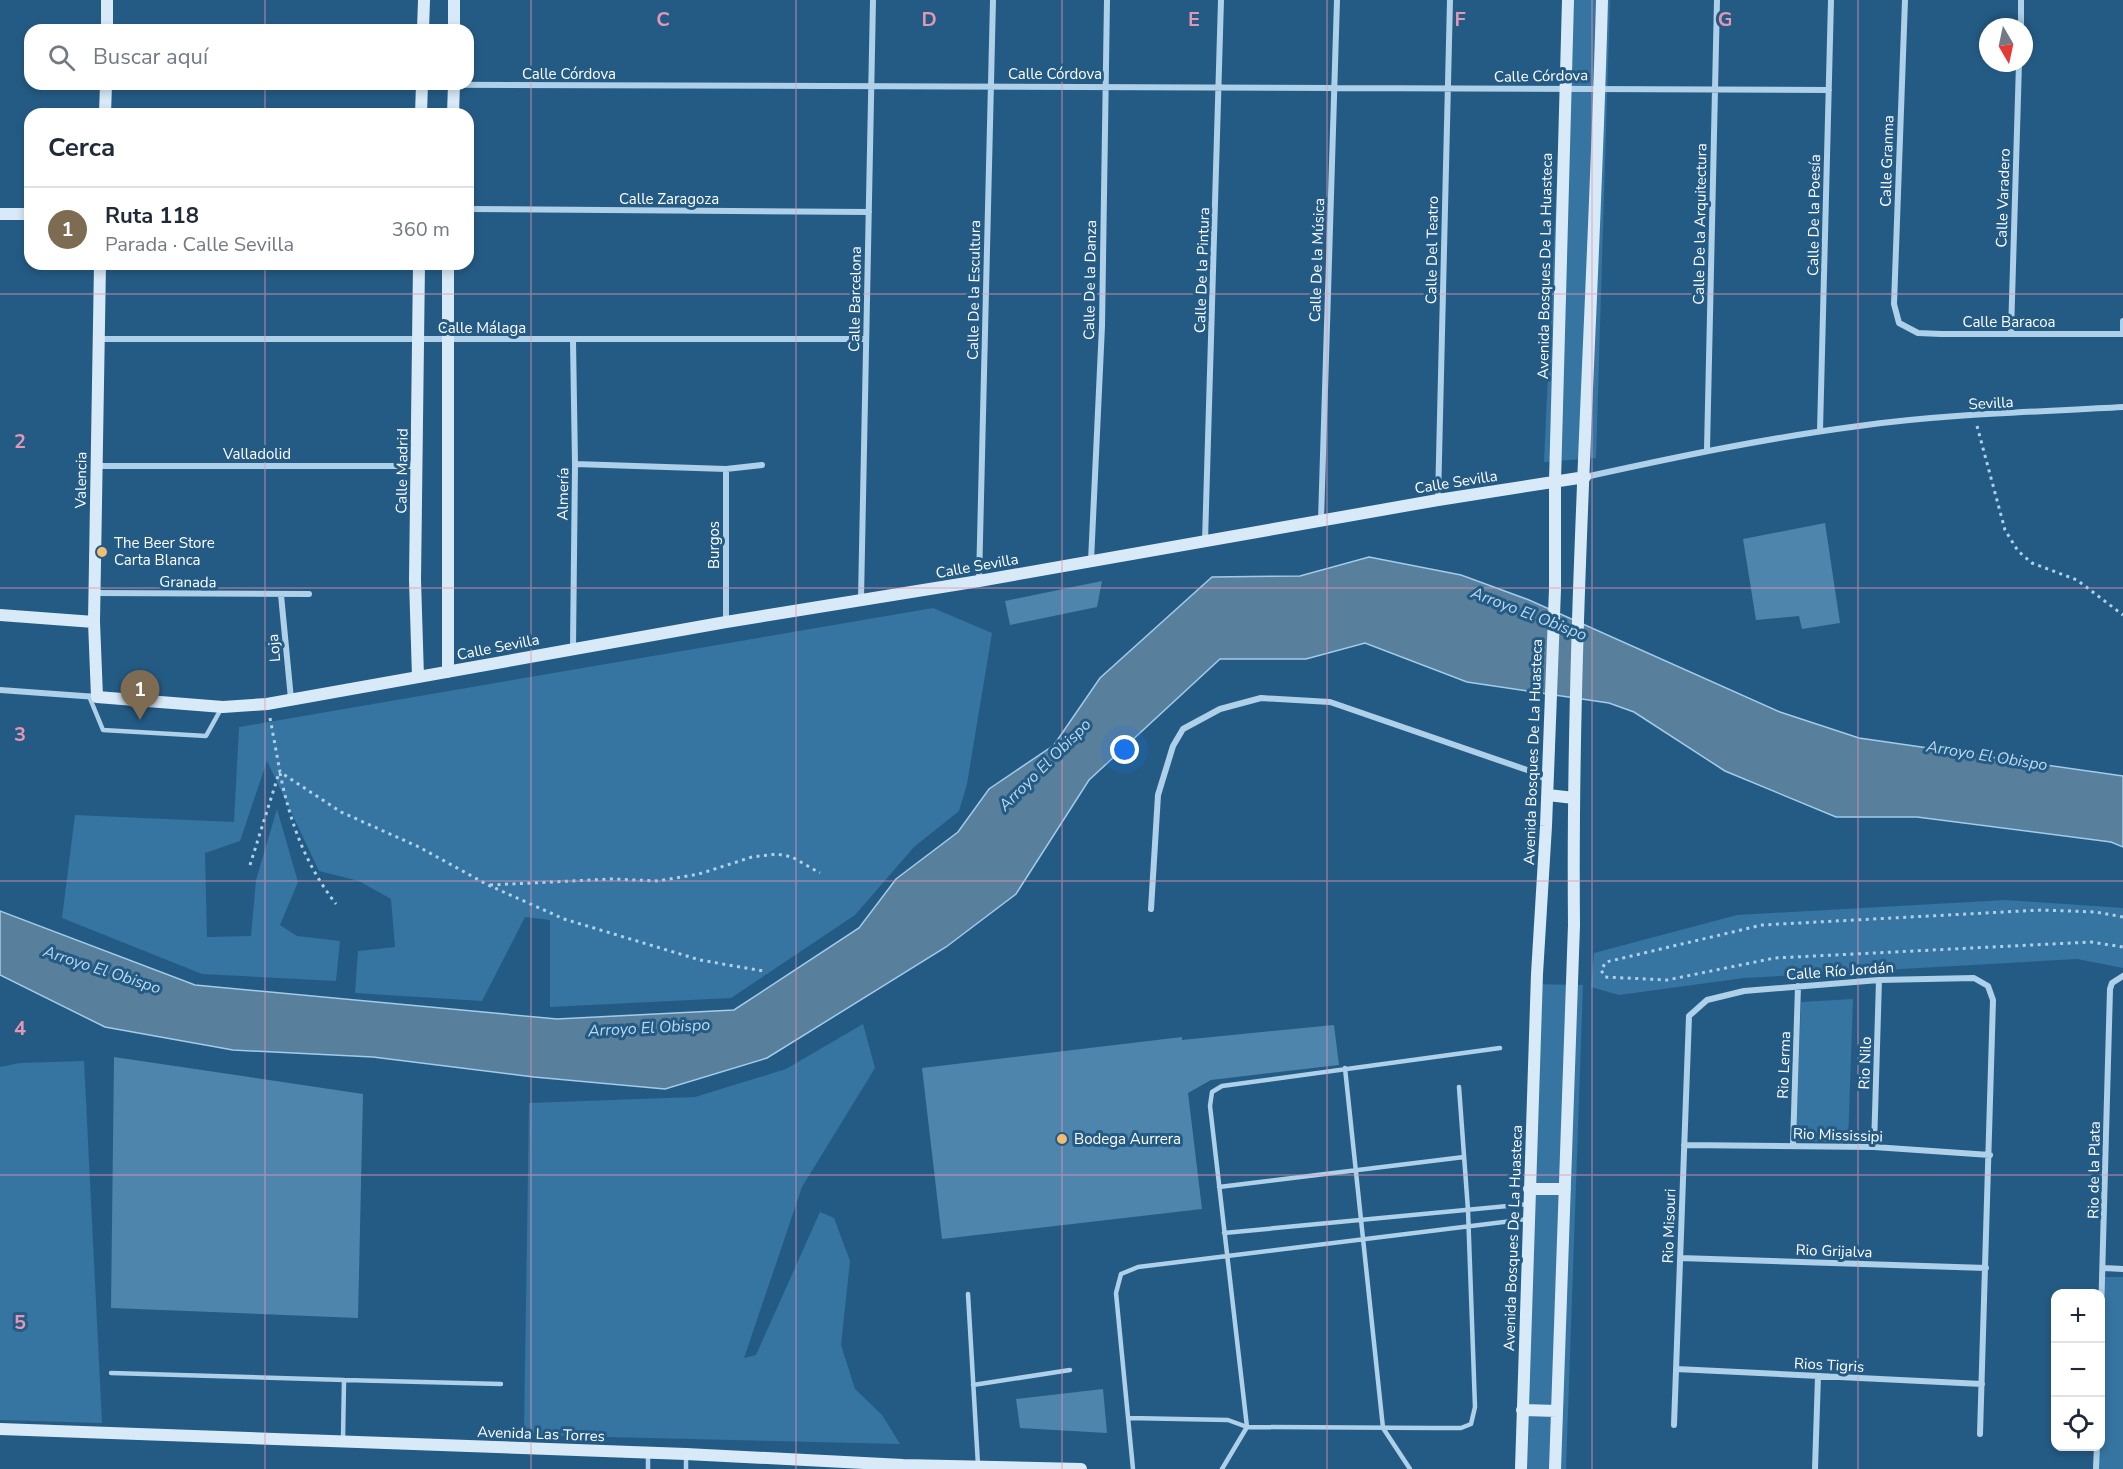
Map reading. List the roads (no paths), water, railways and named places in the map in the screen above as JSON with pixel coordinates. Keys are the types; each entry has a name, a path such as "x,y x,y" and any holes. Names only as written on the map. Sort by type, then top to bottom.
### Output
{"street":[{"path":"107,0 107,24"},
{"path":"423,24 424,0"},
{"path":"454,0 454,24"},
{"name":"Calle Barcelona","path":"861,599 873,0"},
{"name":"Calle De la Escultura","path":"979,582 993,0"},
{"name":"Calle De la Danza","path":"1091,561 1102,326 1107,0"},
{"name":"Calle De la Pintura","path":"1205,542 1221,0"},
{"name":"Calle De la Música","path":"1321,521 1337,0"},
{"name":"Calle Del Teatro","path":"1438,500 1450,0"},
{"name":"Avenida Bosques De La Huasteca","path":"1521,1469 1528,1203 1548,795 1555,590 1555,482 1568,0"},
{"path":"1555,1469 1574,925 1574,798 1580,589 1602,0"},
{"name":"Calle De la Arquitectura","path":"1707,449 1717,0"},
{"name":"Calle De la Poesía","path":"1820,431 1832,0"},
{"name":"Calle Granma","path":"1899,323 1894,304 1905,0"},
{"path":"2021,0 2021,18"},
{"name":"Calle Varadero","path":"2011,333 2019,72"},
{"name":"Calle Córdova","path":"474,85 1105,86 1334,89 1600,87 1714,91 1829,90"},
{"path":"105,108 106,90"},
{"path":"421,108 422,90"},
{"path":"453,108 454,90"},
{"name":"Calle Zaragoza","path":"474,209 869,212"},
{"path":"0,214 24,214"},
{"name":"Valencia","path":"93,696 100,270"},
{"name":"Calle Madrid","path":"418,270 418,677"},
{"path":"448,270 448,672"},
{"path":"2123,321 2123,334"},
{"name":"Calle Baracoa","path":"1899,323 1918,333 2123,334"},
{"name":"Calle Málaga","path":"99,339 866,339"},
{"name":"Almería","path":"573,340 575,464 573,648"},
{"name":"Sevilla","path":"1861,425 1974,415 2123,407"},
{"name":"Calle Sevilla","path":"93,696 223,707 267,704 573,648 861,599 979,582 1438,500 1585,477 1707,449 1861,425"},
{"path":"575,464 726,469 752,468 762,465"},
{"name":"Valladolid","path":"97,466 417,466"},
{"name":"Burgos","path":"726,469 726,622"},
{"name":"Granada","path":"94,593 309,594"},
{"name":"Loja","path":"281,595 291,699"},
{"path":"0,615 94,622"},
{"path":"0,690 93,696"},
{"path":"1151,909 1158,795 1173,746 1183,729 1220,709 1261,698 1330,702 1530,771 1548,780"},
{"path":"1548,795 1574,798"},
{"name":"Rio de la Plata","path":"2100,1343 2110,989 2112,983 2123,976"},
{"name":"Calle Río Jordán","path":"1688,1027 1691,1012 1707,1000 1744,991 1879,980 1974,978 1988,986 1993,1006 1990,1155"},
{"name":"Rio Nilo","path":"1874,1147 1879,980"},
{"name":"Rio Lerma","path":"1793,1145 1798,986"},
{"name":"Rio Misouri","path":"1674,1425 1688,1027"},
{"name":"Rio Mississipi","path":"1684,1145 1874,1147 1990,1155"},
{"path":"1980,1434 1990,1155"},
{"path":"1529,1189 1565,1189"},
{"name":"Rio Grijalva","path":"1680,1258 1986,1268"},
{"path":"2104,1268 2123,1269"},
{"name":"Rios Tigris","path":"1676,1369 1982,1384"},
{"path":"1815,1469 1818,1376"},
{"path":"1522,1410 1557,1411"},
{"name":"Avenida Las Torres","path":"0,1429 978,1467 1081,1469"},
{"path":"2096,1469 2097,1451"}],"lane":[{"path":"93,696 103,730 206,736 223,707"},
{"path":"1222,1469 1247,1427 1210,1106 1210,1097 1215,1089 1345,1068 1500,1048"},
{"path":"1345,1068 1358,1171 1383,1428 1410,1469"},
{"path":"1129,1418 1228,1420 1247,1427 1461,1428 1471,1424 1474,1416 1468,1210 1459,1087"},
{"path":"1219,1186 1464,1157"},
{"path":"1224,1233 1528,1203"},
{"path":"1132,1469 1116,1293 1121,1274 1138,1267 1226,1255 1528,1219"},
{"path":"968,1294 978,1467"},
{"path":"973,1385 1070,1370"},
{"path":"111,1373 501,1384"},
{"path":"343,1442 344,1380"},
{"path":"648,1453 648,1469"},
{"path":"686,1454 686,1469"}],"water":[{"name":"Arroyo El Obispo","path":"1369,557 1461,575 1529,600 1780,712 1859,738 2123,776 2123,847 2111,842 1917,817 1836,817 1725,771 1634,712 1609,703 1467,682 1365,643 1306,659 1220,659 1089,780 1016,894 946,947 767,1058 665,1089 534,1077 373,1057 233,1050 105,1027 0,975 0,911 195,985 557,1019 734,1010 859,928 896,879 958,832 989,789 1054,745 1100,678 1212,577 1300,576"}],"place":[{"name":"The Beer Store Carta Blanca","path":"102,552"},
{"name":"Ruta 118","path":"140,720"},
{"name":"Bodega Aurrera","path":"1062,1139"}]}
